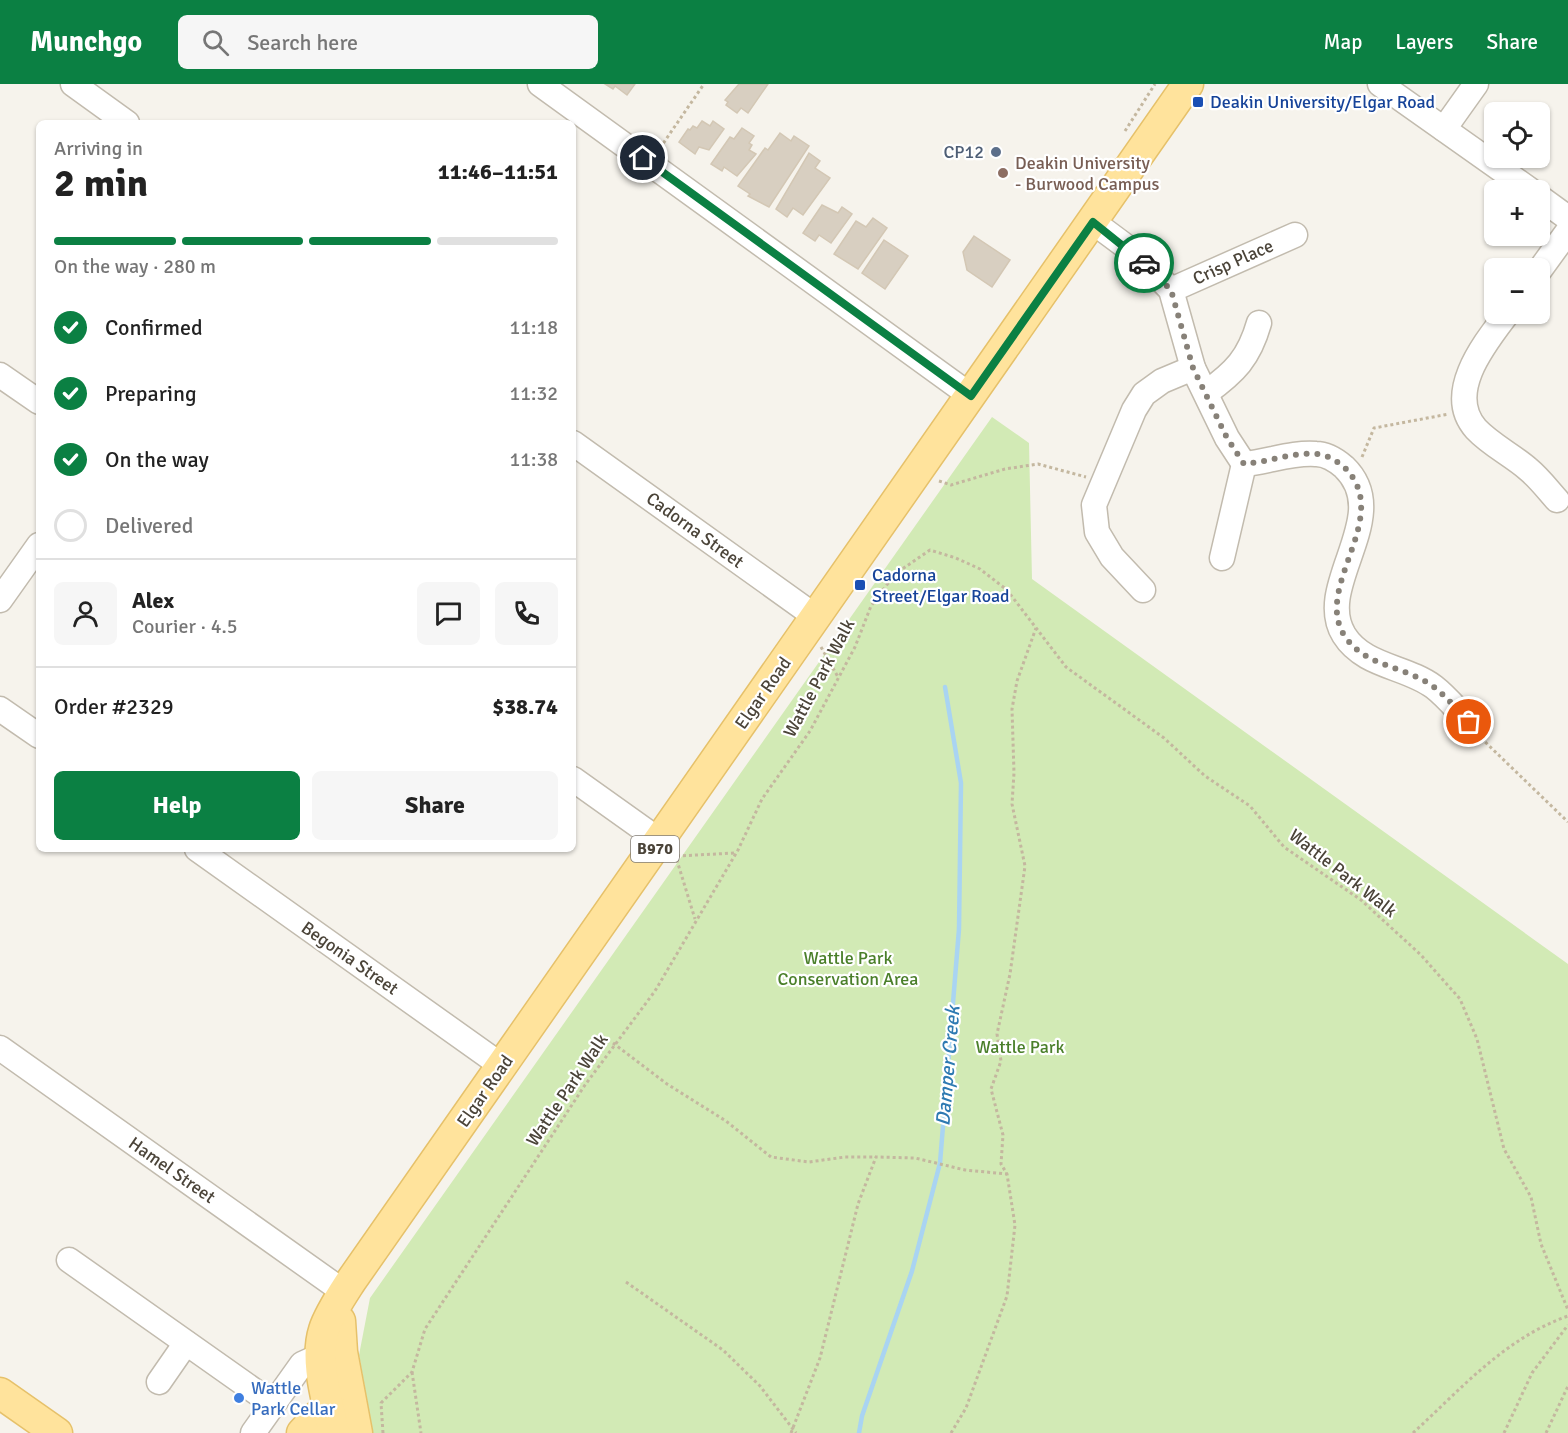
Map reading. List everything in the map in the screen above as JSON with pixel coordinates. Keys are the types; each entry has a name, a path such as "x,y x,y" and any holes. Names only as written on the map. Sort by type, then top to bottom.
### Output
{"main road":[{"name":"Elgar Road","path":"334,1433 322,1355 323,1332 342,1297 502,1066 669,849 813,622 1093,222 1182,89"},
{"path":"342,1297 342,1352 357,1433"},
{"path":"0,1393 57,1433"},
{"path":"302,1433 329,1404"}],"street":[{"path":"73,84 124,120"},
{"path":"540,84 971,396"},
{"path":"1380,84 1516,180"},
{"path":"1444,129 1476,84"},
{"path":"1550,205 1568,218"},
{"path":"1093,222 1136,254 1171,290 1193,368 1227,438 1244,464 1222,558"},
{"path":"1548,258 1568,231"},
{"name":"Crisp Place","path":"1171,290 1295,235"},
{"path":"1206,393 1233,374 1252,346 1259,323"},
{"path":"1500,324 1475,361 1466,387 1466,412 1476,429 1529,470 1557,500"},
{"path":"1143,590 1112,557 1097,532 1094,505 1134,410 1144,394 1161,381 1193,368"},
{"path":"0,375 36,400"},
{"name":"Cadorna Street","path":"576,445 813,622"},
{"path":"1244,464 1318,453 1337,461 1353,476 1361,496 1359,525 1335,609 1344,635 1367,657 1433,686 1469,722"},
{"path":"0,600 36,548"},
{"path":"0,709 36,734"},
{"path":"576,781 669,849"},
{"name":"Begonia Street","path":"201,852 502,1066"},
{"name":"Hamel Street","path":"0,1047 342,1297"},
{"path":"69,1260 273,1404"},
{"path":"159,1382 186,1343"},
{"path":"253,1433 302,1364 322,1355"}],"path":[{"path":"643,158 663,146 704,84"},
{"path":"1353,476 1374,428 1466,412"},
{"path":"940,480 951,485 1005,469 1038,464 1102,482"},
{"name":"Wattle Park Walk","path":"421,1433 412,1372 425,1329 613,1043 655,991 735,853 762,799 810,731 855,646 871,606 895,574 930,550 980,569 1007,590 1066,667 1164,738 1205,776 1250,806 1284,847 1361,900 1421,955 1460,999 1477,1039 1504,1149 1531,1197 1541,1244 1568,1310"},
{"path":"813,622 838,677"},
{"path":"951,1433 966,1408 1007,1296 1015,1225 1007,1174 1001,1164 1003,1136 991,1089 1001,1061 997,1034 1010,974 1025,866 1012,804 1014,773 1012,709 1017,681 1036,628"},
{"path":"1469,722 1489,748 1568,822"},
{"path":"696,921 669,849 735,853"},
{"path":"613,1043 667,1084 726,1121 771,1157 809,1162 845,1157 915,1158 965,1170 1007,1174"},
{"path":"793,1432 820,1358 858,1204 876,1157"},
{"path":"626,1282 723,1350 760,1386 793,1432"},
{"path":"1413,1433 1499,1354 1539,1326 1568,1316"},
{"path":"1504,1433 1532,1373 1568,1325"},
{"name":"Wattle Park Walk","path":"383,1433 381,1403 412,1372"},
{"path":"1546,1433 1568,1386"}],"green space":[{"name":"Wattle Park","path":"992,417 1029,443 1032,579 1568,964 1568,1433 373,1433 359,1355 370,1298"}],"building":[{"path":"605,84 635,84 627,95 615,86 613,89"},
{"path":"739,84 768,84 748,113 741,108 737,113 726,105 728,102 725,100"},
{"path":"702,121 710,126 713,121 724,129 709,150 699,147 695,154 679,142 688,129 690,130 693,126 697,128"},
{"path":"742,128 754,136 749,143 752,145 749,150 756,154 737,176 724,167 722,171 711,164 730,137 734,139"},
{"path":"780,133 791,141 794,136 809,146 769,207 748,196 750,194 738,186 765,148 768,150"},
{"path":"809,153 820,161 815,168 830,178 803,215 793,208 787,217 776,209"},
{"path":"822,205 838,213 842,207 852,214 831,243 819,235 815,241 803,233"},
{"path":"873,218 887,228 858,269 834,254 856,221 866,227"},
{"path":"974,236 1010,260 992,287 967,270 963,252"},
{"path":"884,240 908,256 885,289 862,273"}],"waterway":[{"name":"Damper Creek","path":"859,1433 862,1416 912,1271 940,1163 959,929 961,783 945,687"}],"way so far":[{"path":"1144,263 1171,290 1193,368 1227,438 1244,464 1318,453 1337,461 1353,476 1361,496 1359,525 1335,609 1344,635 1367,657 1433,686 1469,722"}],"place":[{"name":"Deakin University/Elgar Road","path":"1198,102"},
{"name":"CP12","path":"996,152"},
{"name":"Deakin University - Burwood Campus","path":"1003,173"},
{"name":"Cadorna Street/Elgar Road","path":"860,585"},
{"name":"Wattle Park Cellar","path":"239,1398"}],"route":[{"path":"643,158 971,396 1093,222 1136,254 1144,263"}],"park label":[{"name":"Wattle Park Conservation Area","path":"848,968"}]}
